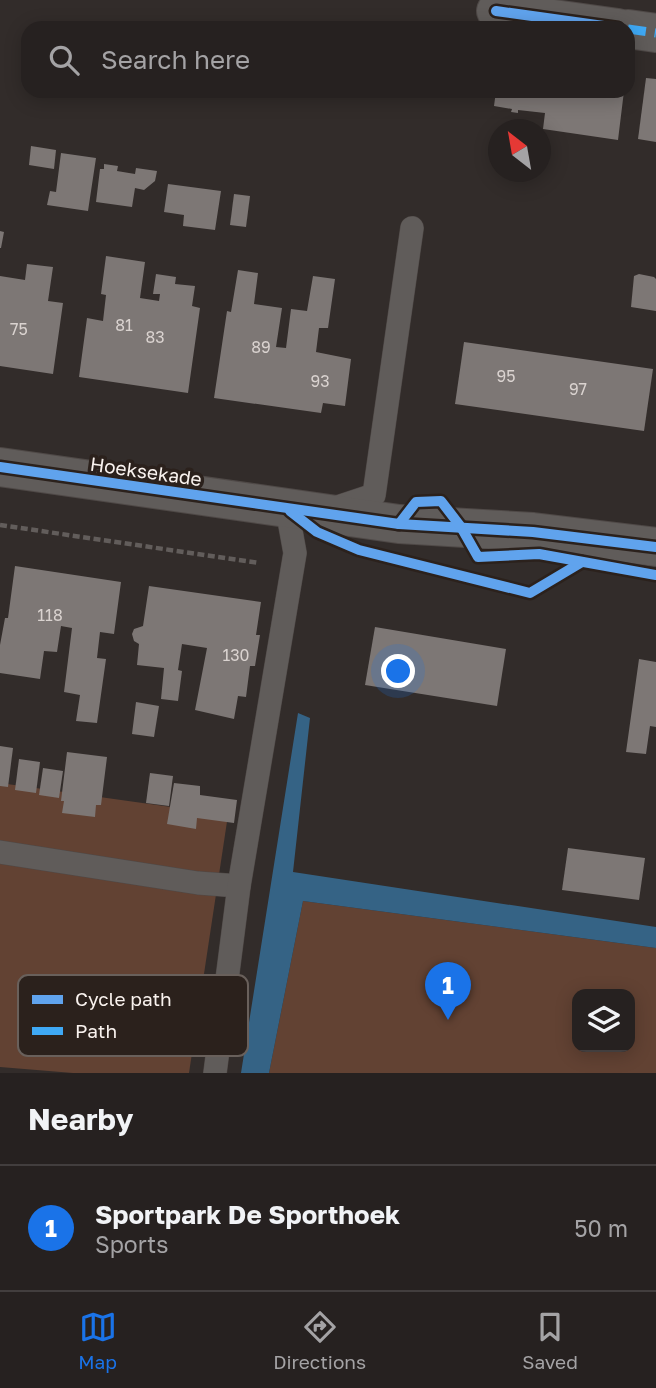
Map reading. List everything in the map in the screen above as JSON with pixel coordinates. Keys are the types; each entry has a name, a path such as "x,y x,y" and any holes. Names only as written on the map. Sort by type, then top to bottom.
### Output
{"street":[{"path":"496,11 568,21"},
{"path":"635,30 656,33"},
{"name":"Hoeksekade","path":"0,467 399,524 533,532 656,547"}],"lane":[{"path":"228,975 239,886 303,511 374,495 412,228"},
{"path":"0,852 198,883 239,886"}],"path":[{"path":"0,525 268,564 295,554"}],"shaded area":[{"path":"0,783 228,815 204,975 18,975 18,1056 192,1056 189,1073 73,1073 0,1067"},
{"path":"303,901 656,948 656,1073 269,1073"}],"water":[{"path":"298,713 310,718 293,872 656,927 656,948 303,901 269,1073 241,1073 244,1056 248,1056 248,1029"}],"building":[{"path":"646,78 656,79 656,142 638,139"},
{"path":"495,98 623,98 618,140 551,130 551,119 544,119 545,113 518,110 518,113 511,112 512,109 494,106"},
{"path":"31,146 56,150 54,169 29,165"},
{"path":"61,153 96,158 88,211 47,205 50,191 56,192"},
{"path":"104,164 118,166 117,171 135,174 136,168 157,171 155,181 144,190 135,188 132,207 96,202 100,169 104,169"},
{"path":"168,184 221,191 215,230 183,226 184,215 164,212"},
{"path":"234,194 250,196 246,227 230,225"},
{"path":"0,231 4,232 1,248 0,248"},
{"path":"106,256 145,262 140,298 159,301 160,294 153,294 156,274 176,277 175,284 195,286 192,306 200,308 188,393 79,377 87,318 103,321 106,295 101,294"},
{"path":"27,264 53,267 48,301 63,303 53,374 0,366 0,276 25,280"},
{"path":"238,270 258,273 254,304 282,308 276,347 286,348 291,309 307,311 313,276 335,279 328,328 319,328 316,352 351,359 345,406 323,403 321,413 214,398 227,311 231,312"},
{"path":"639,274 656,279 656,311 631,307 634,276"},
{"path":"464,342 653,369 644,431 455,404"},
{"path":"15,566 121,582 114,634 100,632 97,658 106,659 97,723 76,721 80,695 64,692 72,628 61,626 57,652 44,651 40,679 0,673 0,645 5,618 8,618"},
{"path":"149,586 261,602 255,666 250,666 246,697 238,696 234,719 195,710 207,648 182,644 178,670 182,671 178,701 161,699 164,668 137,665 139,644 134,641 132,634 134,629 143,626"},
{"path":"375,627 506,649 497,706 365,685"},
{"path":"639,659 656,662 656,727 650,726 646,754 626,752"},
{"path":"136,702 159,706 154,737 132,734"},
{"path":"0,746 13,748 8,787 0,786"},
{"path":"67,752 107,757 101,805 96,805 95,817 62,813"},
{"path":"19,759 40,762 36,793 15,790"},
{"path":"43,768 63,771 59,798 39,795"},
{"path":"150,773 173,776 169,806 146,803"},
{"path":"174,783 200,786 200,795 237,800 234,823 197,818 196,829 167,824"},
{"path":"568,848 645,858 639,900 562,890"}],"marked path":[{"path":"635,30 656,33"}],"cycle path":[{"path":"496,11 568,21"},
{"path":"0,467 399,524 533,532 656,547"},
{"path":"399,524 416,502 441,501 461,527 478,557 539,554 656,575"},
{"path":"290,511 317,532 359,550 530,593 582,562"}],"place":[{"name":"Sportpark De Sporthoek","path":"448,1020"}]}
